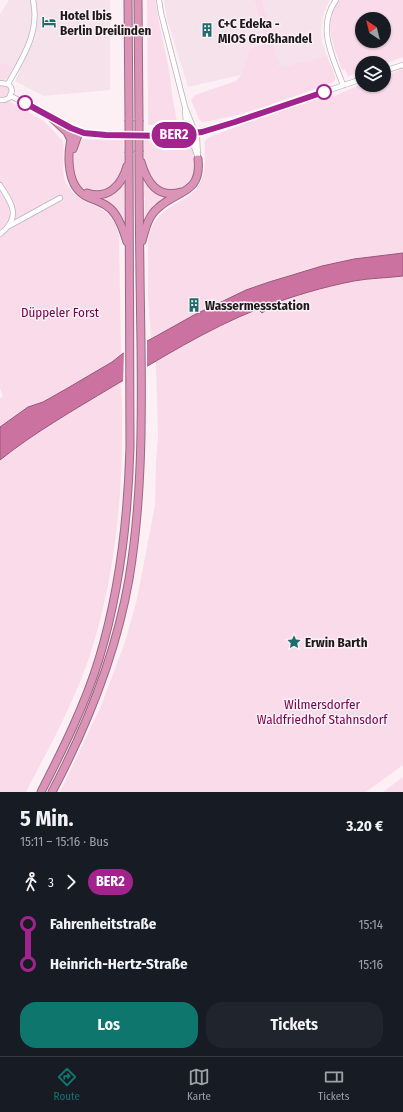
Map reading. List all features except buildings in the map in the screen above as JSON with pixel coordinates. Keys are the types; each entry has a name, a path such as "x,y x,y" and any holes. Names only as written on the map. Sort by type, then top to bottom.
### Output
{"highway":[{"path":"41,792 56,765 99,660 114,601 123,553 129,496 131,393 128,0"},
{"path":"52,792 87,720 114,642 129,580 138,515 141,468 142,393 138,0"},
{"path":"52,118 66,132 71,140"},
{"path":"76,131 71,140 70,161 70,172 76,187 83,194 105,204 115,213 123,228 130,250"},
{"path":"70,161 76,131"},
{"path":"139,152 145,176 155,188 167,193 177,193 187,190"},
{"path":"76,187 91,194 105,194 110,192 117,187 122,180 129,155"},
{"path":"140,249 146,227 157,208 187,190 192,185 198,174 198,159"}],"street":[{"path":"8,84 31,41 35,16 33,0"},
{"path":"159,0 161,14 185,107 196,132 198,142 198,159"},
{"path":"336,0 329,13 326,31 333,58 343,85"},
{"path":"391,69 403,65"},
{"path":"11,96 76,131 92,135 168,136 190,134 235,122 355,81"},
{"path":"0,83 8,84 12,89 11,96 7,100 0,100"},
{"path":"185,107 186,124 198,159"},
{"path":"168,136 171,138 187,140 194,148"},
{"path":"0,185 13,212 12,222 9,226"},
{"path":"0,234 9,226 60,198"}],"shaded area":[{"path":"9,0 110,0 110,90 43,96 15,81 20,71 0,62 0,14"},
{"path":"164,0 254,0 265,44 250,48 241,75 188,87 167,19"},
{"path":"262,0 330,0 324,12 321,29 322,42 327,56 280,67"},
{"path":"403,253 403,276 360,280 331,286 264,307 265,311 262,313 258,309 239,317 184,345 112,387 41,431 0,460 0,427 28,407 43,402 112,362 122,354 194,315 246,290 322,266 354,259"}],"green space":[{"path":"147,0 155,0 169,69 177,123 148,125"},
{"path":"254,0 262,0 280,67 327,56 335,76 335,80 332,83 254,110 234,116 204,122 200,121 191,100 195,95 236,81 241,75 250,48 265,44"},
{"path":"340,0 403,0 403,57 391,61 391,56 355,56 355,74 348,76 345,69 342,70 333,44 330,26 334,8"},
{"path":"0,62 14,68 7,79 0,81"},
{"path":"403,69 403,253 363,258 284,276 246,290 210,307 151,339 148,295 148,239 153,226 165,210 188,196 195,190 201,181 205,166 205,141 208,138 263,116 329,95 334,96 355,87 355,92 391,92 391,73"},
{"path":"0,85 7,85 11,90 8,96 4,98 0,97"},
{"name":"Düppeler Forst","path":"9,101 44,121 63,141 64,176 69,188 79,197 102,209 110,216 115,224 119,236 121,353 112,362 43,402 28,407 0,427 0,398 3,396 0,388 0,103"},
{"path":"79,139 123,140 123,169 118,180 113,185 99,191 92,191 79,185 75,178 73,163"},
{"path":"158,139 180,141 191,147 193,151 195,170 191,180 185,187 176,190 167,190 158,186 150,179 144,165 144,140"},
{"path":"125,176 125,228 121,220 91,195 99,196"},
{"path":"144,177 172,194 144,225 145,197"},
{"name":"Wilmersdorfer Waldfriedhof Stahnsdorf","path":"403,276 403,765 366,792 60,792 101,706 125,642 137,599 155,505 158,437 156,361 226,322 258,309 265,311 264,307 286,299 353,281"},
{"path":"120,382 122,403 122,464 118,520 110,575 98,629 84,673 61,725 26,792 0,792 0,460 38,432"},
{"path":"403,777 403,792 383,792"}],"pier":[{"path":"147,338 147,368 123,383 124,350"}],"bus line":[{"name":"BER2","path":"25,103 79,132 92,135 168,136 202,132 324,92"}],"place":[{"name":"Hotel Ibis Berlin Dreilinden","path":"49,22"},
{"name":"C+C Edeka - MIOS Großhandel","path":"207,30"},
{"name":"Wassermessstation","path":"194,305"},
{"name":"Erwin Barth","path":"294,642"}]}
